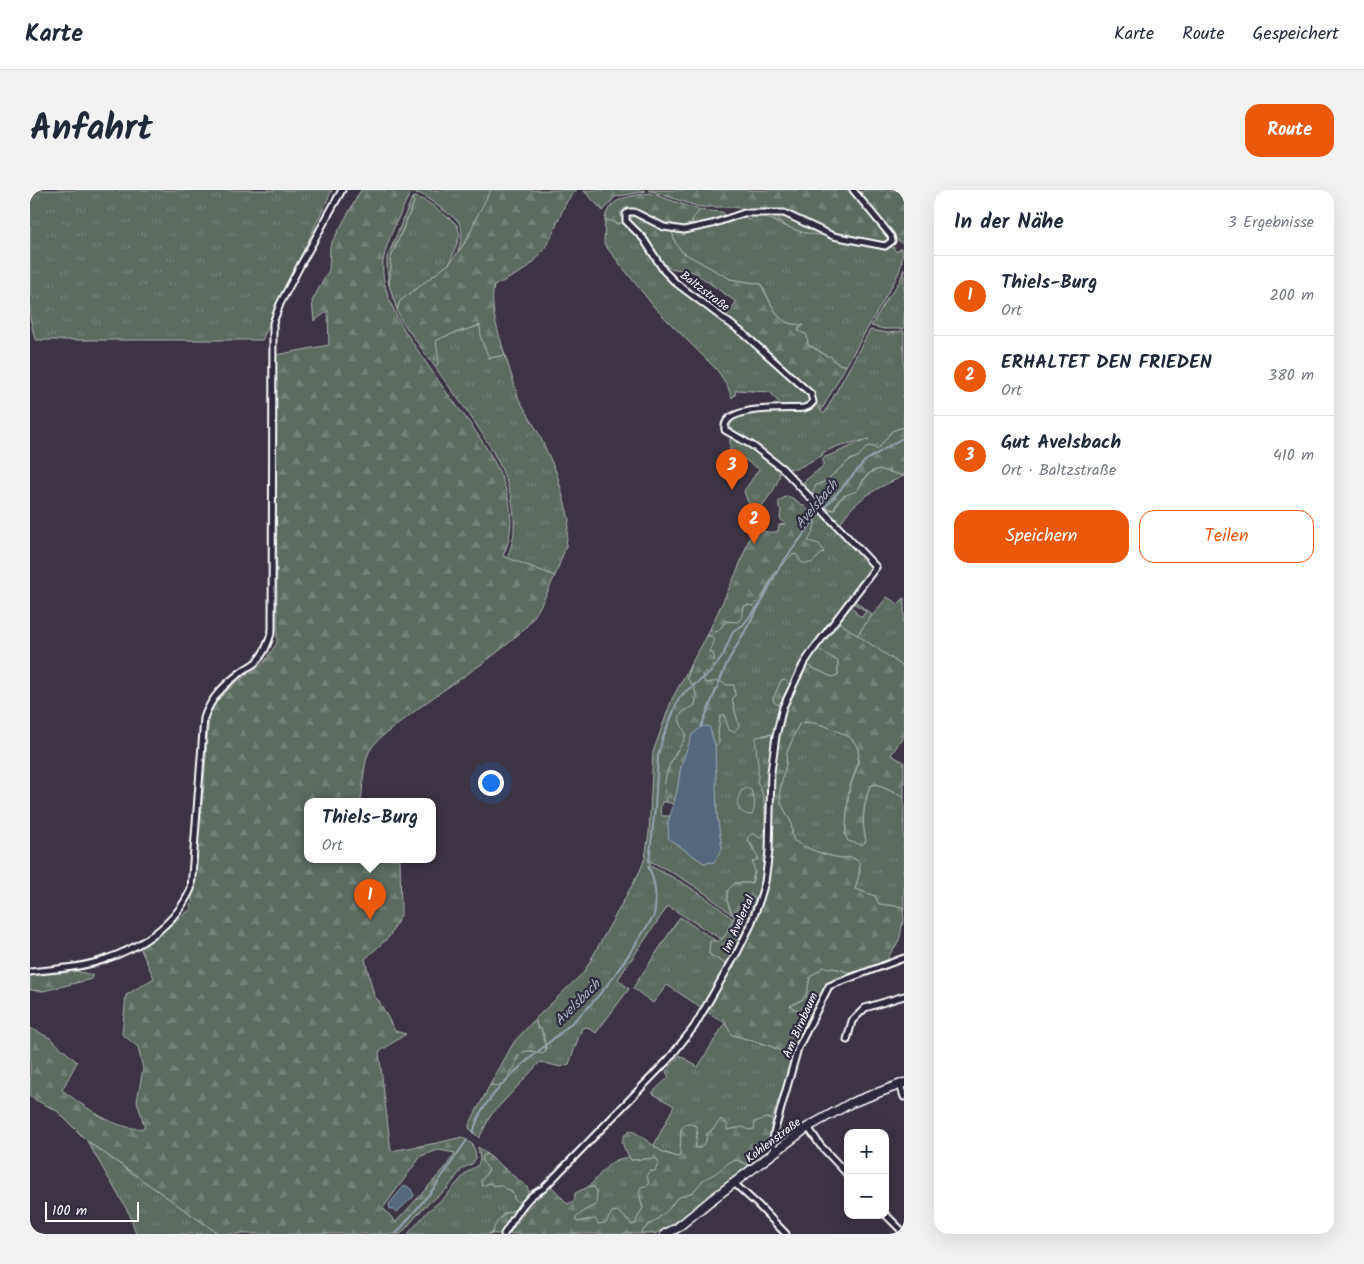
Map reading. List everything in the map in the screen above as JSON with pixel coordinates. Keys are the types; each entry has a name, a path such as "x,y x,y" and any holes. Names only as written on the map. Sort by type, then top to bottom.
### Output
{"main road":[{"name":"Kohlenstraße","path":"666,1234 677,1228 808,1127 851,1103 902,1083"}],"street":[{"path":"30,972 84,965 103,960 134,947 164,927 173,918 180,910 191,889 204,718 208,705 217,693 242,671 256,663 269,642 272,630 273,323 280,304 342,190"},
{"name":"Baltzstraße","path":"853,190 891,236 892,242 885,246 833,236 784,213 744,213 712,224 684,230 664,227 634,212 629,212 625,218 643,238 660,265 676,283 744,334 811,394 813,402 808,407 791,410 742,412 724,426 728,433 752,446 782,468 876,567"},
{"name":"Im Avelertal","path":"504,1234 530,1198 537,1191 543,1189 668,1060 694,1027 734,959 750,927 765,882 769,851 771,772 776,736 783,707 812,650 876,567"},
{"name":"Am Birnbaum","path":"775,1151 772,1145 774,1133 798,1048 829,986 904,958"},
{"path":"847,1040 852,1021 865,1008 904,996"},
{"path":"902,1083 904,1097"},
{"path":"808,1127 820,1145 847,1174"},
{"path":"734,1183 786,1234"},
{"path":"889,1218 904,1233"}],"green space":[{"path":"30,190 332,190 262,340 35,340 30,318"},
{"path":"361,190 418,190 416,193 411,193 408,197 387,245 383,261 383,271 387,293 407,334 442,386 480,437 501,476 508,496 511,517 509,538 503,556 555,576 538,611 524,629 510,642 420,707 376,742 367,758 361,798 304,798 304,863 400,863 401,915 389,937 365,959 374,996 379,1001 395,1031 406,1034 379,1052 391,1151 462,1137 472,1144 476,1158 472,1164 463,1168 447,1189 424,1207 401,1234 219,1234 87,1141 57,1111 30,1097 30,1028 50,1038 77,1062 62,1090 112,1122 134,1128 145,1128 137,1101 143,1069 138,1047 122,1034 126,995 154,978 140,948 191,909 209,715 217,700 237,682 263,664 277,643 276,355 329,345 328,311 314,321 312,301 329,270 330,246","holes":["438,1150 455,1153 445,1168 396,1222 383,1208 421,1156"]},
{"path":"418,190 491,190 480,215 457,254 462,235 459,223 421,194 416,193"},
{"path":"491,190 577,190 567,202 550,239 537,258 521,272 494,286 494,312 505,355 489,358 481,338 480,325 436,341 439,362 435,367 401,320 397,310 400,301 450,263 469,237 475,220"},
{"path":"648,190 851,190 889,239 885,244 810,234 780,223 767,216 766,213 733,207 699,207"},
{"path":"867,190 904,190 904,245 893,236 858,192"},
{"path":"584,191 646,191 615,197 603,211"},
{"path":"650,193 699,210 693,218 691,226 670,227 629,209 623,209 621,213 623,222 618,224 605,219 607,212 616,202 628,197"},
{"path":"415,197 426,201 453,221 457,225 460,235 450,263 400,301 397,310 389,285 390,260 414,203 412,198"},
{"path":"412,198 414,202 390,260 389,285 387,258"},
{"path":"699,210 721,212 724,213 724,216 690,227 693,218"},
{"path":"758,215 783,226 859,244 893,247 896,252 902,248 902,260 898,274 846,366 808,345 807,336 798,331 803,325 789,324 783,320 775,311 761,284 730,279 682,252 675,242 672,232 698,230 743,218 750,220 752,218 750,216"},
{"path":"633,216 662,230 672,232 675,242 682,252 730,279 760,284 783,321 804,325 798,331 807,335 808,345 827,356 831,356 837,363 846,366 821,411 816,404 813,393 727,316 736,302 694,272 669,268 659,259 643,232 631,221"},
{"path":"605,219 618,224 623,222 641,239 656,264 672,282 741,334 807,394 809,399 807,404 800,407 782,407 769,392 736,390 732,398 727,385 717,370 655,308 604,244"},
{"path":"904,269 904,329 884,329 871,326 900,281"},
{"path":"481,325 489,358 505,355 519,399 539,434 557,474 569,519 566,546 555,576 507,559 513,540 514,529 513,507 508,485 488,443 435,367 439,362 435,341"},
{"path":"870,330 888,333 904,331 904,427 892,431 877,450 868,447 858,457 850,460 824,482 816,485 812,495 801,484 823,466 823,458 869,439 838,446 822,453 823,455 796,469 785,468 750,441 733,432 730,425 736,419 754,412 806,410 814,408 816,404 824,414"},
{"path":"904,427 904,476 879,469 871,472 865,477 857,491 843,496 837,502 834,510 822,506 812,495 816,485 824,482 850,460 858,457 868,446 874,447 877,450 892,431"},
{"path":"733,438 759,452 780,472 775,487 759,509 752,509 744,491 759,469 730,450 730,439"},
{"path":"879,469 904,476 876,489 860,501 840,524 822,506 834,510 843,497 857,491 868,475"},
{"path":"787,496 804,506 812,514 815,526 808,541 819,544 824,551 812,563 802,563 796,554 792,555 774,573 764,594 754,606 747,605 742,607 742,617 738,622 726,621 715,632 710,629 738,569 752,531 775,532 778,531 779,525 786,524 780,519 781,510 779,504 780,500"},
{"path":"817,507 867,561 870,567 867,575 808,651 790,685 785,680 781,681 773,699 774,702 781,706 774,734 763,735 760,772 757,782 763,795 765,809 763,839 747,838 759,860 751,883 735,883 727,901 732,915 705,893 676,875 651,862 650,866 693,890 733,919 726,934 721,939 668,906 618,979 629,989 596,1033 587,1027 582,1028 569,1064 561,1067 540,1062 491,1115 479,1138 469,1128 469,1125 490,1085 500,1086 514,1068 518,1058 525,1051 544,1053 546,1050 543,1032 538,1029 535,1019 584,972 640,871 645,858 649,833 653,752 672,699 691,664 687,678 695,690 695,705 680,715 680,721 686,733 668,770 665,783 667,802 662,802 660,810 662,816 670,816 668,823 669,839 704,863 714,862 722,849 717,815 715,745 719,743 720,716 723,714 728,724 739,726 732,700 735,695 727,685 705,683 702,675 712,666 709,652 711,636 707,636 710,629 718,631 726,621 731,620 742,610 742,607 747,605 754,606 764,594 774,573 792,555 817,556 824,552 807,541 814,528 812,513"},
{"path":"887,597 898,604 904,598 904,667 857,635"},
{"path":"855,601 872,615 857,635 839,622 851,607 856,611 855,613 862,617 866,611 853,603"},
{"path":"837,621 904,667 904,735 891,755 904,762 904,797 876,784 870,786 864,813 866,841 862,845 848,841 845,835 848,800 859,752 853,740 843,734 825,726 803,723 799,724 787,752 780,790 781,803 791,822 793,840 805,847 830,856 838,858 851,857 859,862 860,871 855,889 875,896 879,904 903,907 904,921 899,940 887,961 851,973 823,967 810,977 806,997 790,1006 801,1012 806,1018 805,1027 793,1058 772,1047 732,1035 725,1023 707,1012 734,964 724,963 709,954 710,941 720,941 726,934 734,917 727,901 728,890 735,883 752,883 755,872 752,862 759,859 747,838 752,833 762,839 765,825 763,795 757,782 756,737 774,734 778,736 785,710 806,665 832,677 838,675 838,661 816,648"},
{"path":"707,636 711,636 714,639 709,652 713,653 714,660 710,668 702,675 705,683 720,681 727,685 734,685 735,695 732,700 739,726 734,732 729,730 724,714 720,716 719,743 715,745 708,726 681,766 673,804 667,802 665,795 666,776 670,764 686,734 680,722 680,715 695,705 695,690 687,679 691,664"},
{"path":"816,648 838,661 838,675 832,677 806,665"},
{"path":"785,680 790,685 781,706 774,702 773,699 781,681"},
{"path":"808,721 842,732 855,743 858,750 856,770 848,795 845,835 866,841 864,813 870,786 875,784 904,797 904,909 902,907 879,904 875,896 855,889 860,871 859,862 851,857 838,858 830,856 805,847 793,840 791,822 781,803 780,790 787,752 799,724"},
{"path":"747,788 751,790 754,800 752,815 743,813 738,807 741,791"},
{"path":"680,917 716,941 710,942 709,954 727,963 702,1008 667,985 653,1003 633,988"},
{"path":"823,967 851,973 833,979 828,983 805,1027 806,1018 790,1006 806,997 810,977"},
{"path":"76,971 92,975 92,979 43,991 30,990 30,976"},
{"path":"535,1019 538,1029 541,1028 546,1050 544,1053 525,1051 510,1071 507,1082 500,1086 490,1085 514,1042"},
{"path":"725,1023 733,1035 772,1047 793,1058 772,1119 766,1118 749,1131 737,1128 727,1130 716,1125 707,1134 706,1142 700,1148 696,1148 695,1141 698,1132 681,1129 680,1156 677,1157 661,1151 654,1145 674,1106 652,1093 669,1077 666,1072 679,1055 698,1067"},
{"path":"766,1118 772,1119 770,1139 764,1151 755,1161 749,1165 737,1160 730,1162 703,1180 693,1192 677,1198 668,1210 648,1225 640,1234 509,1234 527,1209 551,1186 568,1204 575,1200 575,1193 588,1187 594,1187 597,1192 596,1205 587,1209 575,1219 577,1222 595,1219 598,1224 606,1223 612,1212 617,1211 626,1220 629,1220 631,1225 636,1224 643,1208 639,1193 641,1187 649,1185 647,1174 650,1171 655,1171 659,1162 655,1158 631,1160 623,1145 623,1137 630,1130 663,1152 677,1157 680,1156 681,1129 686,1125 697,1126 696,1148 700,1148 706,1142 707,1134 721,1119 727,1124 727,1130 743,1127 749,1130 754,1129 755,1122"},
{"path":"87,1141 219,1234 136,1234 130,1215"},
{"path":"478,1147 487,1154 483,1156 489,1170 481,1181 482,1185 490,1183 493,1186 498,1185 506,1188 513,1193 521,1204 517,1209 503,1214 493,1232 489,1234 408,1234 466,1173 478,1165 480,1159"},
{"path":"487,1154 527,1187 529,1191 521,1204 514,1199 511,1190 505,1189 500,1185 493,1186 490,1183 482,1186 481,1181 489,1170 482,1161 483,1156"},
{"path":"629,1156 631,1160 655,1158 660,1161 655,1171 647,1174 649,1185 641,1201 643,1208 636,1224 630,1225 626,1220 612,1212 606,1224 598,1224 590,1219 577,1222 575,1219 587,1209 596,1205 594,1187 588,1187 610,1164"},
{"path":"737,1160 749,1165 701,1204 655,1234 640,1234 648,1225 660,1217 677,1198 693,1192 703,1180 730,1162"},
{"path":"517,1209 500,1234 489,1234 493,1232 496,1224 502,1217"}],"water":[{"path":"709,726 715,745 717,815 722,849 714,862 704,863 669,839 668,823 677,792 681,766 692,735 701,727"},
{"path":"405,1185 411,1189 414,1196 397,1212 390,1209 389,1204"}],"waterway":[{"name":"Avelsbach","path":"701,727 727,663 780,566 815,519 865,461 904,437"},
{"name":"Avelsbach","path":"649,862 658,756 662,740 679,698 710,673 723,656 733,631 743,625 758,606"},
{"name":"Avelsbach","path":"473,1133 481,1112 501,1085 588,1008 618,970 654,916 655,891 653,878 648,866"},
{"name":"Avelsbach","path":"396,1234 434,1188 467,1140"}],"place":[{"name":"Gut Avelsbach","path":"732,490"},
{"name":"ERHALTET DEN FRIEDEN","path":"754,544"},
{"name":"Thiels-Burg","path":"370,920"}]}
